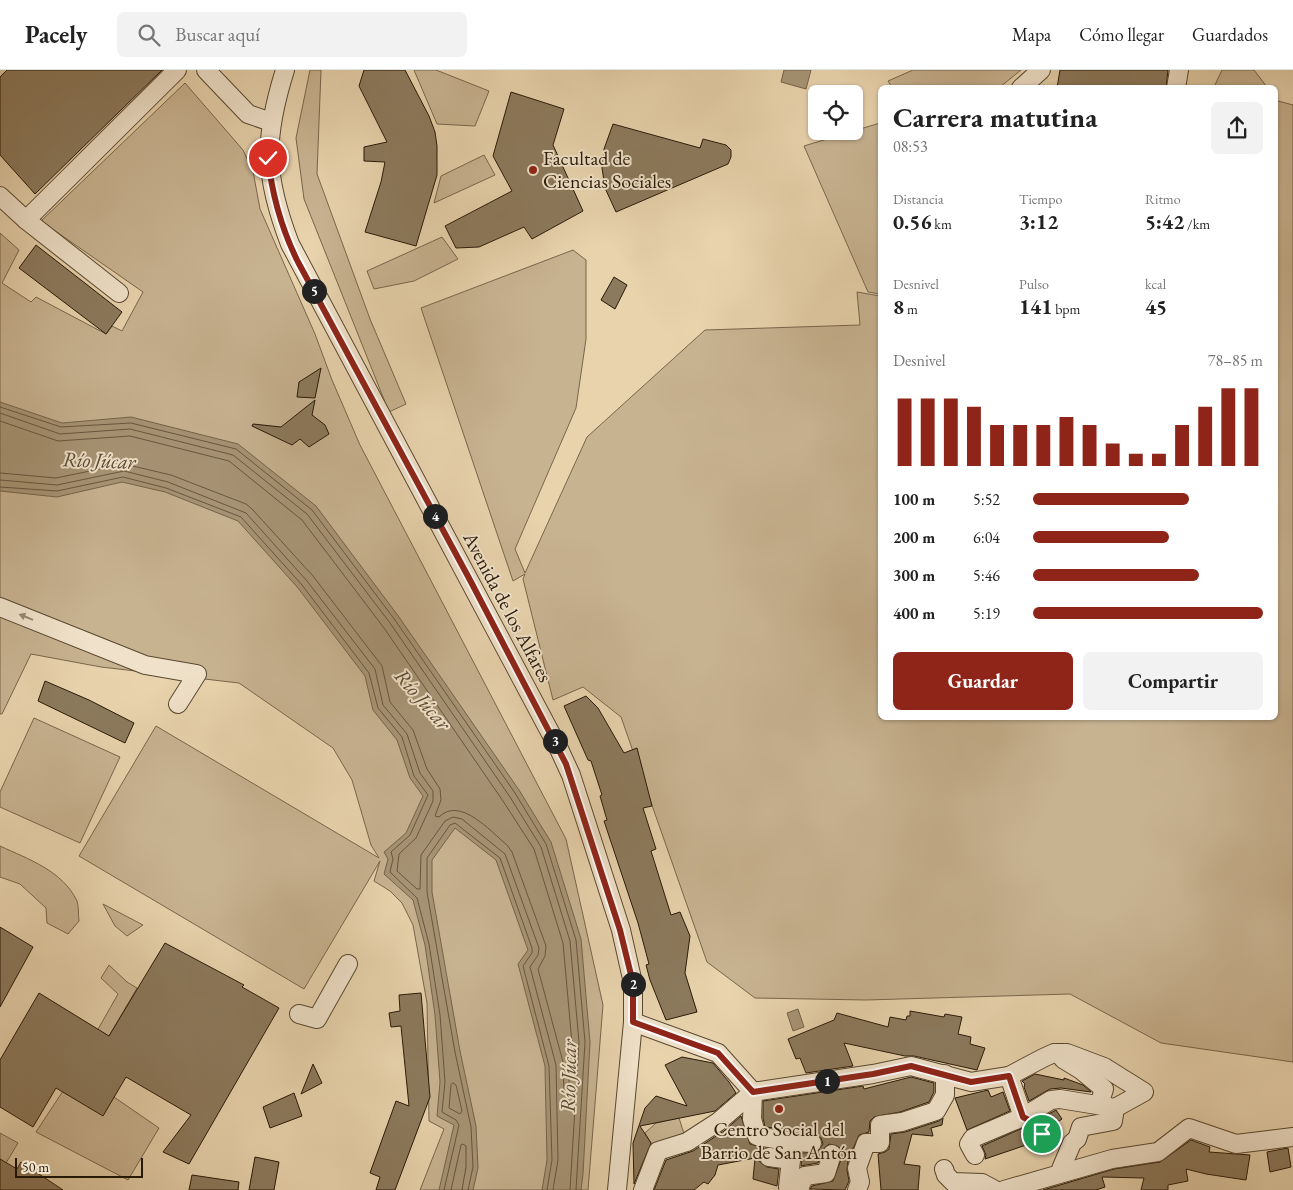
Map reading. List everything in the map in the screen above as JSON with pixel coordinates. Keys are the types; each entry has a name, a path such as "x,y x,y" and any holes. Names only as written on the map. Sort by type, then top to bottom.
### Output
{"street":[{"path":"26,220 177,70"},
{"path":"206,70 248,114 271,122"},
{"name":"Avenida de los Alfares","path":"285,70 271,122 268,149 270,175 282,225 290,244 547,726 570,775 620,930 630,967 634,999 618,1190"},
{"path":"1024,85 1041,70"},
{"path":"1176,85 1179,70"},
{"path":"0,196 26,220 119,293"},
{"path":"0,607 145,665 173,669 197,674 178,704 173,669"},
{"path":"299,1014 317,1019 348,964"},
{"path":"633,1022 718,1053 753,1092 752,1119 757,1136 812,1143"},
{"path":"643,1190 658,1150 687,1142 718,1122 753,1092 873,1074 911,1066 971,1082 1009,1076 1054,1053 1067,1052 1104,1067 1144,1092 1107,1106 1060,1099 1051,1100 1023,1117 973,1138 969,1144 975,1155"},
{"path":"1054,1053 1081,1070 1104,1089 1107,1106 1113,1121 1081,1127 1077,1139 1072,1143 1061,1169"},
{"path":"857,1190 860,1182 857,1168 862,1151 866,1144 880,1143 880,1125 902,1122 936,1111 944,1095 944,1074"},
{"path":"1009,1076 1023,1117 1036,1124 1042,1134"},
{"path":"1004,1190 1112,1160 1158,1152 1189,1128 1236,1144 1293,1137"},
{"path":"793,1142 788,1187 800,1189 805,1176 826,1173 832,1154"},
{"path":"769,1157 791,1160"},
{"path":"944,1169 946,1175 953,1182 982,1183 995,1190"}],"shaded area":[{"path":"310,70 321,70 317,174 370,319 406,404 389,412 304,199 296,138"},
{"path":"414,70 436,70 489,91 475,126 437,124"},
{"path":"913,70 1021,70 1002,85 891,85 888,81"},
{"path":"1222,70 1254,70 1265,85 1215,85"},
{"path":"185,83 243,150 253,171 260,209 315,334 332,380 360,445 566,839 603,1005 588,1190 420,1190 444,1129 429,1121 427,1003 413,925 402,903 390,891 374,881 380,861 304,989 79,856 156,726 379,858 371,845 352,780 333,748 239,683 101,667 31,654 2,714 0,714 0,233 19,250 2,283 31,302 36,297 106,334 112,326 122,331 143,292 41,221"},
{"path":"1278,101 1293,105 1293,1062 1161,1043 1070,994 866,1000 755,998 707,962 621,717 583,687 553,700 523,579 525,574 513,581 421,308 573,250 586,260 586,339 576,408 515,549 525,573 587,437 705,330 860,325 857,292 878,296 878,720 1278,720"},
{"path":"878,124 878,294 868,292 804,146 824,140 863,140 863,128"},
{"path":"484,155 495,175 434,203 441,176"},
{"path":"442,237 458,259 414,281 374,289 367,271"},
{"path":"34,718 120,757 80,843 0,807 0,792"},
{"path":"0,846 44,867 71,891 77,901 79,921 68,934 47,923 46,908 20,884 0,877"},
{"path":"103,904 143,925 127,936 115,926"},
{"path":"109,965 127,982 137,988 73,1098 114,1097 159,1128 128,1180 36,1132 63,1091 118,994 101,978"},
{"path":"679,1118 686,1140 654,1148 645,1133 656,1123"},
{"path":"0,1133 18,1143 0,1173 2,1160 0,1159"}],"water":[{"path":"784,70 811,70 806,89 781,82"},
{"name":"Río Júcar","path":"0,402 62,423 131,417 238,444 316,506 399,617 519,790 551,842 581,939 590,1042 581,1190 542,1190 547,1160 545,1066 518,964 528,950 496,860 455,828 432,860 432,892 460,1051 476,1126 478,1168 473,1190 439,1190 454,1125 437,1116 440,1082 435,1015 425,945 413,900 384,874 388,859 384,852 406,833 423,796 410,778 397,740 373,710 365,676 298,588 238,521 165,492 122,482 57,497 0,491"},
{"path":"798,1009 804,1027 793,1031 787,1013"}],"building":[{"path":"7,70 162,70 35,194 0,155 0,77"},
{"path":"364,70 405,70 429,116 435,132 437,175 416,246 365,232 381,182 385,162 364,161 364,147 387,142 359,86"},
{"path":"1060,70 1168,70 1166,85 1058,85"},
{"name":"Facultad de Ciencias Sociales","path":"511,92 564,109 553,145 583,211 532,239 524,227 479,247 456,248 445,226 512,191 493,156"},
{"path":"613,124 700,148 703,139 726,145 731,150 731,157 728,164 616,212 605,188 602,168 604,149"},
{"path":"36,245 122,312 106,334 19,268"},
{"path":"614,277 627,285 615,309 601,300"},
{"path":"321,368 315,398 297,397 299,382"},
{"path":"315,400 312,415 325,425 329,434 309,447 300,439 292,445 252,426 253,424 281,427"},
{"path":"45,681 89,700 134,723 125,743 38,701"},
{"path":"586,696 598,708 624,753 637,748 652,806 643,808 656,849 651,851 671,915 680,912 690,936 685,973 697,1012 666,1020 650,980 646,965 649,964 638,923 604,821 607,820 600,796 602,795 591,761 588,760 564,706"},
{"path":"0,927 33,947 0,1007"},
{"path":"165,943 244,985 242,987 279,1008 189,1164 163,1152 191,1115 126,1077 103,1116 56,1088 33,1127 0,1107 0,1060 39,993 109,1036"},
{"path":"421,993 430,1097 395,1190 376,1190 380,1177 370,1173 396,1101 409,1106 401,1026 391,1027 389,1013 400,1011 399,995"},
{"path":"910,1011 944,1017 945,1014 962,1017 958,1034 971,1037 970,1044 985,1048 977,1070 844,1043 853,1066 806,1073 800,1058 796,1059 788,1039 834,1020 837,1013 888,1027 890,1017 906,1020 907,1016 910,1016"},
{"path":"682,1057 713,1063 736,1093 715,1111 640,1126 651,1143 634,1184 633,1143 645,1108 656,1096 687,1106 665,1065"},
{"path":"313,1064 322,1083 301,1094"},
{"path":"1035,1074 1064,1080 1064,1078 1083,1085 1091,1092 1061,1088 1050,1089 1029,1101 1024,1087 1025,1084 1022,1081"},
{"path":"911,1077 934,1083 934,1092 929,1102 900,1112 874,1117 870,1121 869,1132 859,1135 853,1149 845,1152 848,1161 849,1181 845,1190 810,1189 812,1186 833,1181 842,1157 842,1151 839,1147 829,1144 822,1150 818,1163 801,1166 802,1153 817,1152 823,1144 821,1138 813,1132 765,1127 763,1101 863,1086 864,1089"},
{"path":"988,1090 991,1097 1003,1092 1010,1111 967,1130 955,1098"},
{"path":"294,1093 302,1116 270,1128 263,1107"},
{"path":"1056,1110 1062,1119 1050,1127 1043,1117"},
{"path":"741,1116 750,1144 764,1148 759,1155 759,1161 767,1167 779,1169 777,1186 753,1179 755,1158 718,1165 715,1175 708,1184 704,1182 694,1190 654,1190 666,1160 693,1151 724,1131"},
{"path":"943,1118 942,1125 931,1128 933,1136 912,1134 904,1164 920,1166 918,1190 881,1190 878,1154 889,1149 891,1134 905,1132"},
{"path":"1023,1128 1035,1142 985,1159 986,1155 982,1146"},
{"path":"1191,1140 1210,1147 1209,1152 1250,1155 1246,1180 1186,1169 1188,1181 1168,1185 1168,1190 1141,1190 1144,1178 1102,1177 1105,1187 1096,1190 1043,1190 1114,1169 1160,1162"},
{"path":"1288,1148 1291,1167 1270,1172 1267,1152"},
{"path":"255,1157 279,1162 274,1190 249,1190"},
{"path":"0,1159 17,1169 21,1162 63,1190 0,1190"},
{"path":"192,1175 239,1182 238,1190 189,1190"}],"place":[{"name":"Facultad de Ciencias Sociales","path":"533,170"},
{"name":"Centro Social del Barrio de San Antón","path":"779,1109"}],"route":[{"path":"268,158 275,199 282,225 298,262 470,580 566,764 620,930 630,967 634,999 633,1022 718,1053 753,1092 873,1074 911,1066 971,1082 1009,1076 1023,1117 1031,1119 1042,1134"}]}
